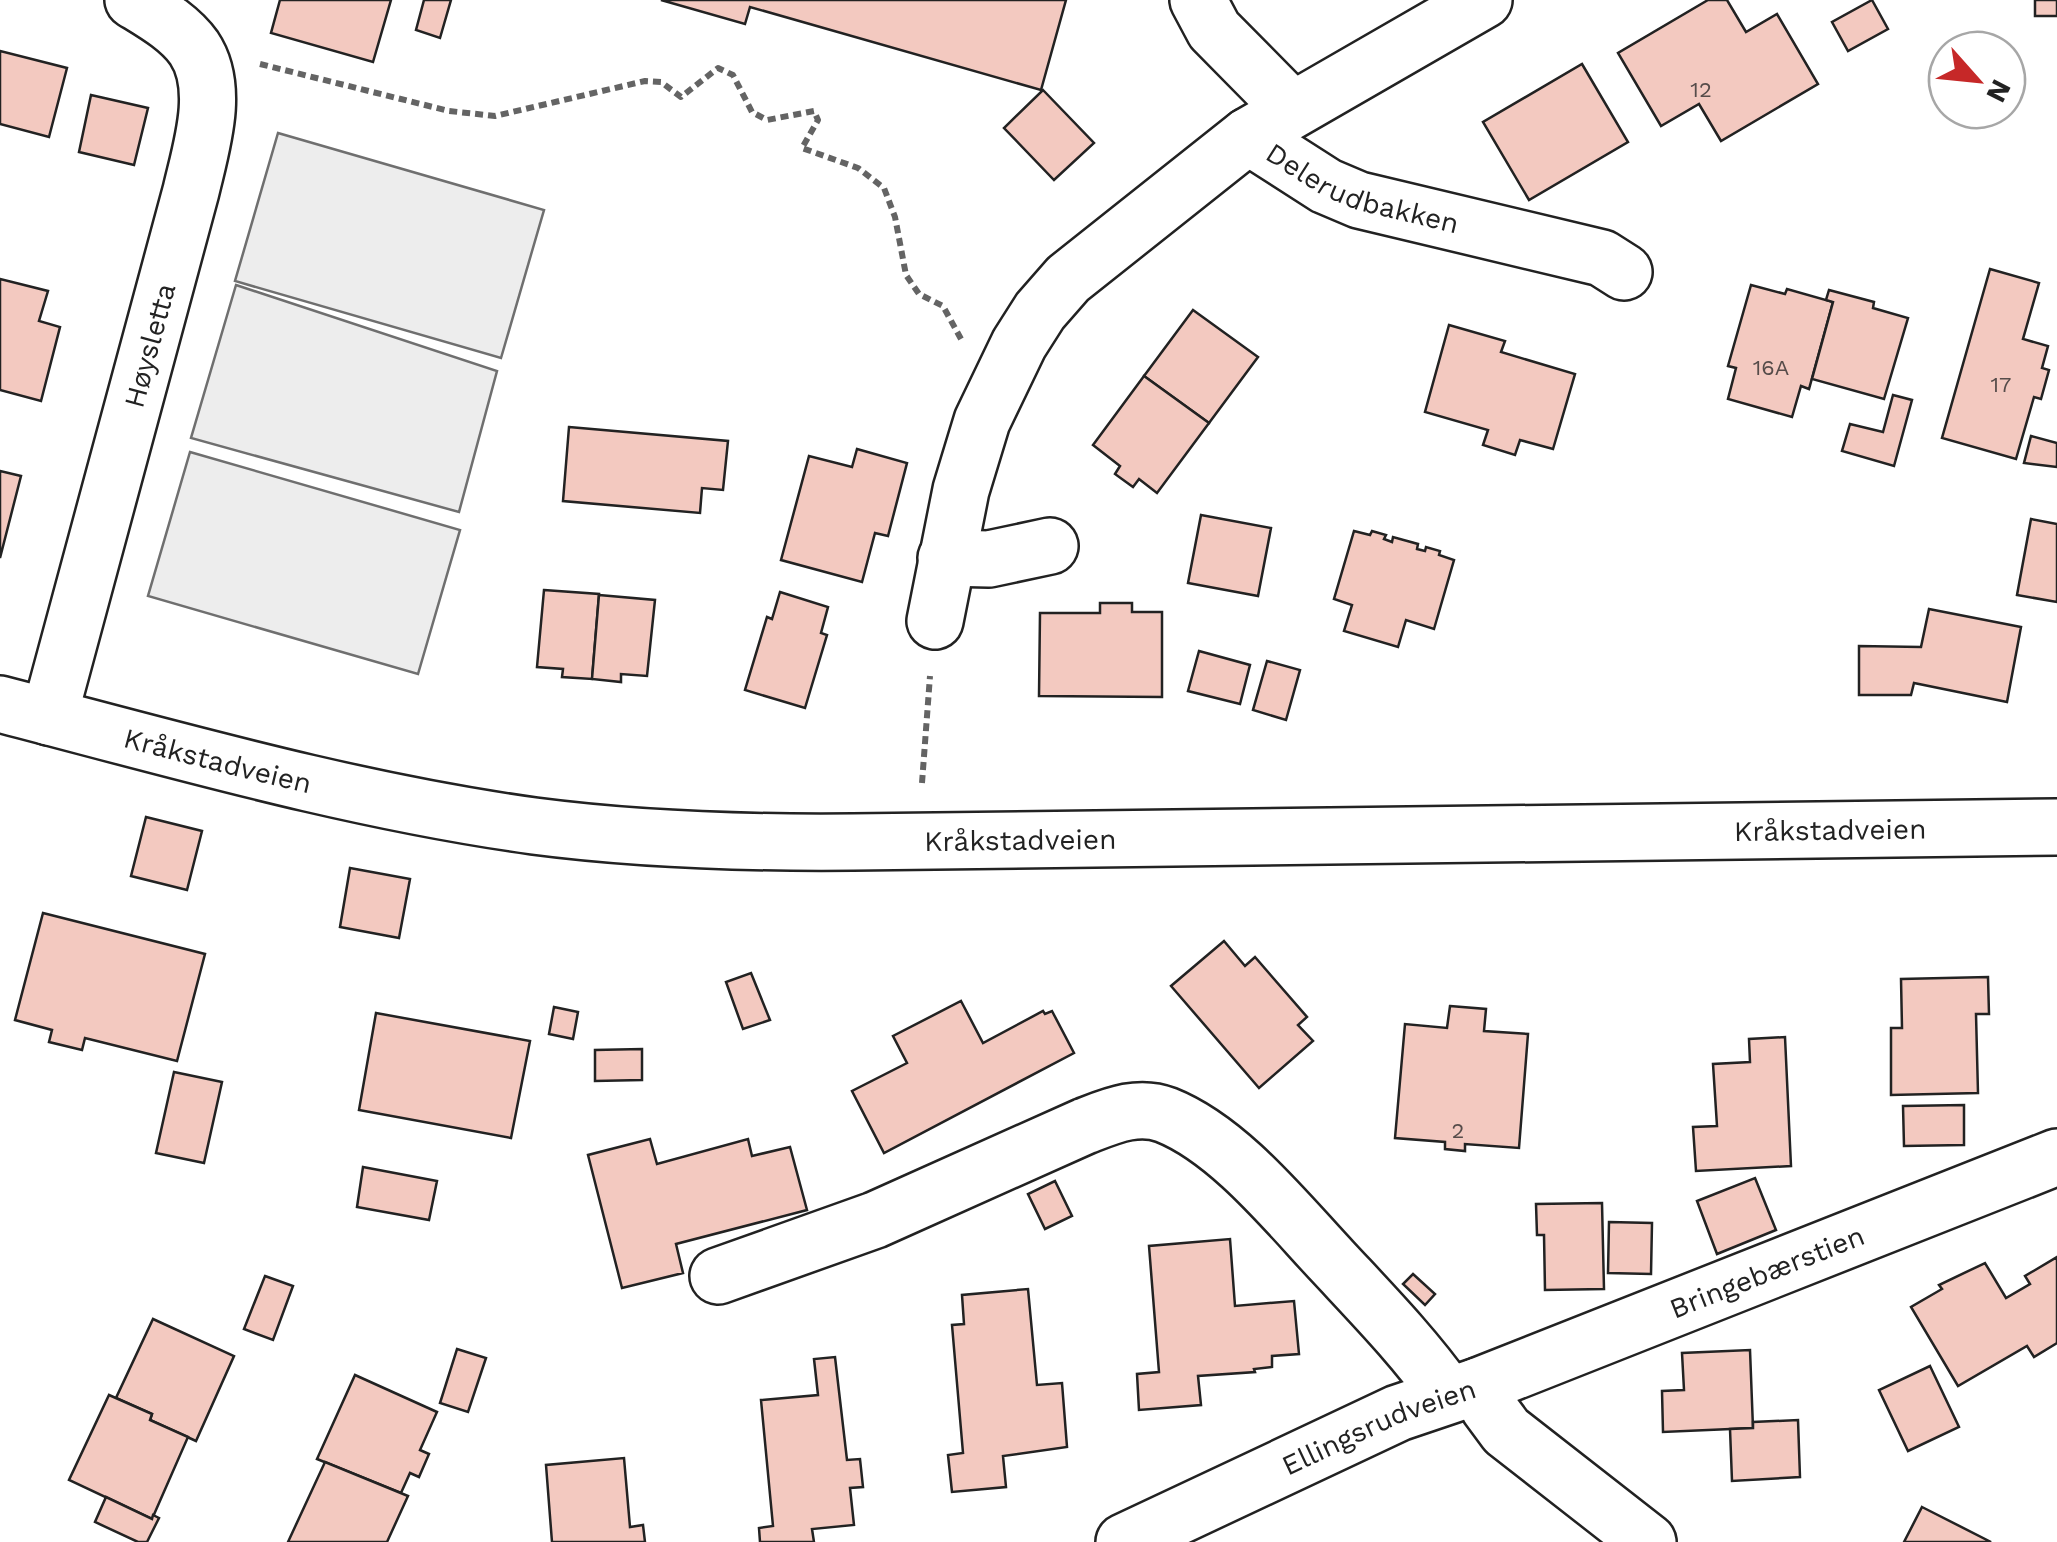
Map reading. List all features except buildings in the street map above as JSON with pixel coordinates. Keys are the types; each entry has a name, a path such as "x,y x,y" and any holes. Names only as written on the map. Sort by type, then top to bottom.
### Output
{"street":[{"path":"935,621 961,490 976,438 1002,375 1040,311 1068,279 1270,122 1198,0"},
{"name":"Delerudbakken","path":"1484,0 1270,122 1326,186 1360,200 1602,258 1624,272"},
{"path":"141,2 192,45 208,86"},
{"name":"Høysletta","path":"25,711 191,191 205,124 208,86"},
{"path":"946,558 990,558 1050,546"},
{"name":"Kråkstadveien","path":"25,711 291,780 406,804 550,828 675,840 854,842 2057,827"},
{"path":"718,1276 876,1220 1084,1126 1119,1113 1144,1110 1167,1115 1223,1150 1408,1342 1463,1391"},
{"name":"Bringebærstien","path":"1463,1391 2057,1157"},
{"name":"Ellingsrudveien","path":"1124,1542 1398,1414 1463,1391 1488,1408 1506,1431 1648,1542"}],"path":[{"path":"208,86 253,62 449,112 495,116 645,81 661,82 681,98 718,68 733,74 752,112 767,120 814,112 818,120 802,148 858,168 884,188 895,217 906,275 919,294 943,306 970,354 1002,375"},
{"path":"922,788 935,621"}],"shaded area":[{"path":"278,133 544,210 501,358 235,281"},
{"path":"236,285 497,371 459,512 191,438"},
{"path":"190,452 460,530 418,674 148,596"}]}
